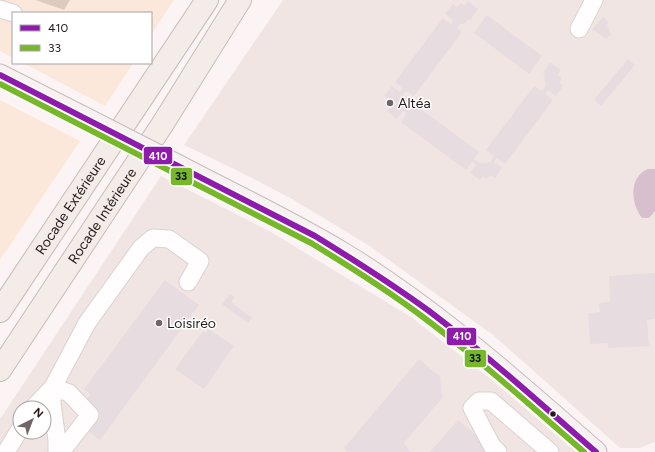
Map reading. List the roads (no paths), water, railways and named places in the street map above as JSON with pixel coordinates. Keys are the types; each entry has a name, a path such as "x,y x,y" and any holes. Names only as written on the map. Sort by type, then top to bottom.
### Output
{"highway":[{"name":"Rocade Extérieure","path":"0,311 207,0"},
{"name":"Rocade Intérieure","path":"0,370 162,125 240,0"}],"main road":[{"path":"0,75 315,236 379,277 473,346 596,452"}],"street":[{"path":"579,29 594,0"},
{"path":"0,9 12,13"},
{"path":"41,400 53,387 87,323 141,248 153,238 169,239 200,261 188,282"},
{"path":"53,387 52,403 57,452"},
{"path":"53,387 69,393 90,415 61,452"},
{"path":"498,452 492,446 472,408 479,401 491,401 550,452"},
{"path":"6,452 13,440"}],"place":[{"name":"Altéa","path":"390,103"},
{"name":"Loisiréo","path":"159,323"}]}
